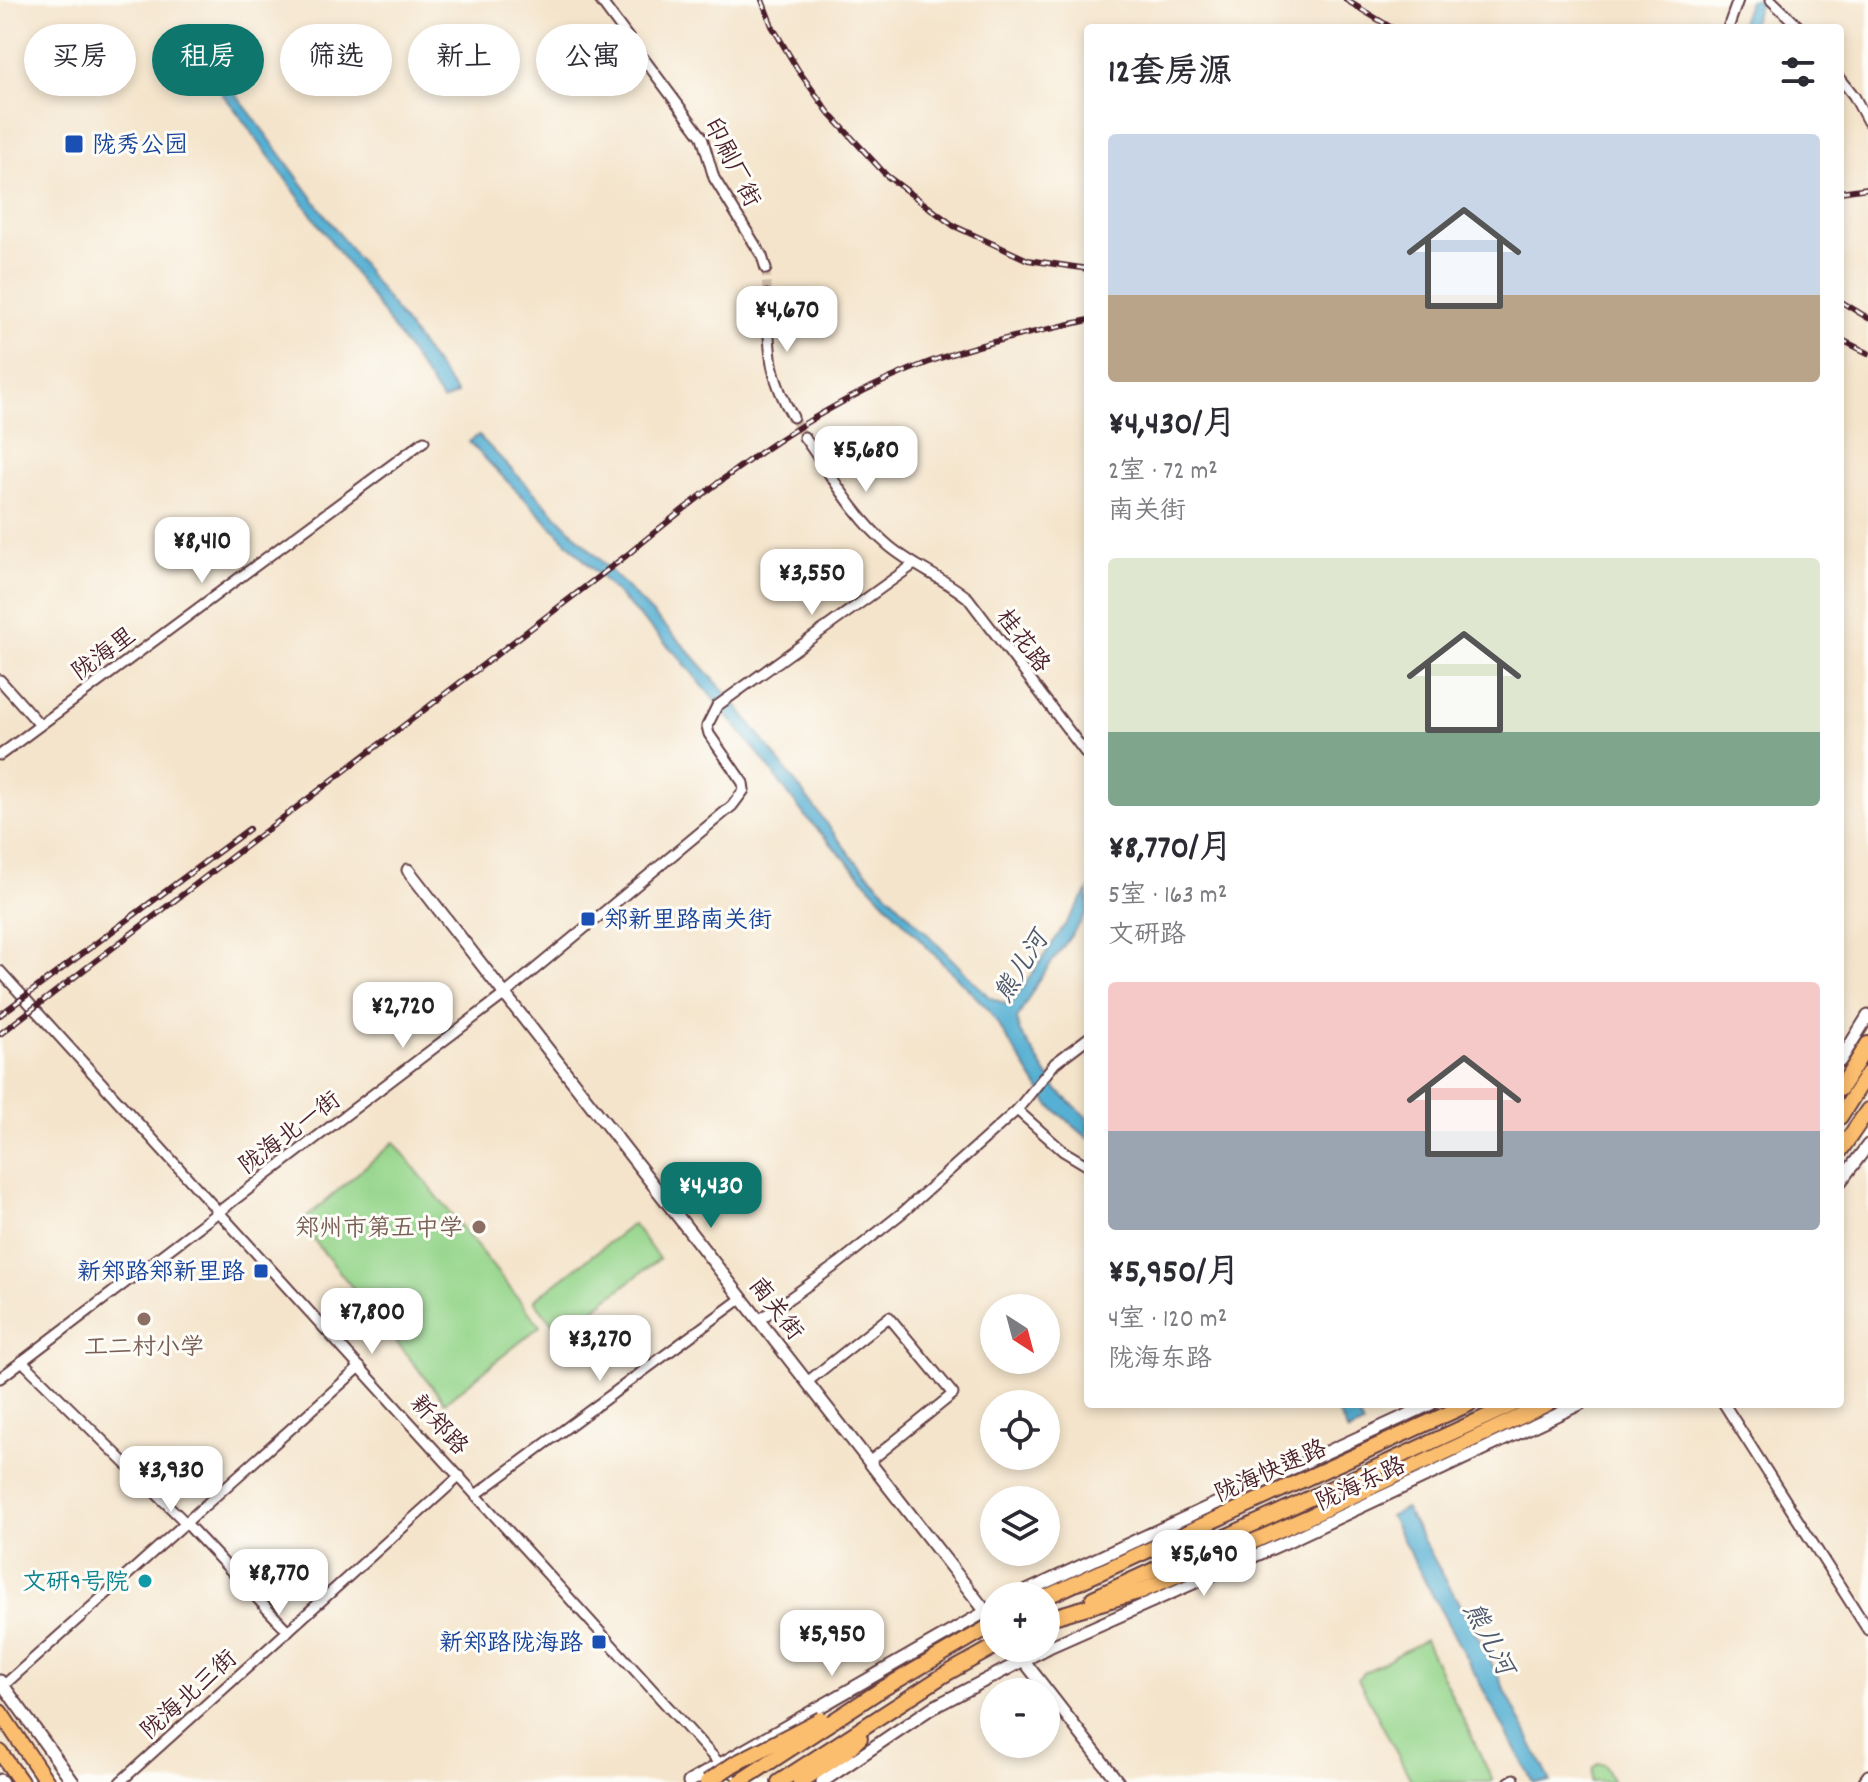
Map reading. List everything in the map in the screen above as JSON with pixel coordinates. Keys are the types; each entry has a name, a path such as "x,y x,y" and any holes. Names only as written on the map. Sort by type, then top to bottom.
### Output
{"main road":[{"path":"1844,1083 1868,1044"},
{"path":"1844,1111 1868,1073"},
{"path":"1844,1145 1868,1110"},
{"name":"陇海快速路","path":"1060,1591 1460,1408"},
{"name":"陇海快速路","path":"1060,1614 1505,1408"},
{"path":"1060,1616 1141,1591 1538,1408"},
{"path":"739,1782 980,1624"},
{"path":"779,1782 980,1656"},
{"path":"707,1782 775,1742 879,1691"},
{"path":"800,1782 845,1752 891,1710"},
{"path":"0,1712 47,1782"},
{"path":"0,1752 21,1782"}],"street":[{"name":"印刷厂街","path":"600,0 702,137 714,178 762,256 766,269"},
{"path":"1729,24 1738,0"},
{"path":"1771,0 1796,24"},
{"path":"1844,83 1868,122"},
{"path":"767,295 770,365 774,381 793,417"},
{"path":"804,437 869,527 913,565"},
{"name":"陇海里","path":"0,755 424,441"},
{"name":"陇海北一街","path":"0,1378 505,994 740,798 743,783 709,734 707,726 717,706 913,565"},
{"name":"桂花路","path":"913,565 968,598 1084,751"},
{"path":"0,680 40,725"},
{"name":"南关街","path":"408,870 980,1601"},
{"name":"新郑路","path":"0,971 719,1763 746,1782"},
{"path":"1844,1055 1868,1016"},
{"path":"759,1320 902,1213 1017,1110 1055,1063 1084,1041"},
{"path":"1017,1110 1063,1151 1084,1164"},
{"path":"1844,1177 1868,1145"},
{"path":"477,1494 742,1298"},
{"path":"807,1382 889,1317 953,1394 869,1462"},
{"path":"22,1361 186,1523 288,1631"},
{"path":"73,1782 2,1684 360,1367"},
{"name":"陇海东路","path":"1046,1582 1422,1408"},
{"name":"陇海东路","path":"1060,1644 1571,1408"},
{"path":"1727,1408 1868,1630"},
{"name":"陇海北三街","path":"120,1782 460,1476"},
{"path":"689,1782 980,1622"},
{"name":"陇海东路","path":"822,1782 930,1709 1020,1662"},
{"path":"1026,1662 1118,1782"},
{"path":"1863,1782 1868,1775"}],"green space":[{"path":"394,1142 540,1326 445,1402 300,1223"},
{"path":"633,1224 659,1259 561,1334 534,1300"},
{"path":"1425,1640 1493,1781 1412,1782 1358,1679 1363,1673"},
{"path":"1598,1763 1604,1765 1613,1782 1591,1782 1593,1768"}],"water":[{"path":"1749,0 1761,0 1752,24 1740,24"},
{"path":"224,96 237,96 251,114 457,394 443,401"},
{"path":"478,435 687,649 738,707 852,857 989,997 1010,1006 1084,897 1084,918 1037,983 1017,1019 1019,1030 1057,1090 1084,1114 1084,1135 1049,1105 989,1010 805,816 679,657 469,442"},
{"path":"1336,1408 1355,1408 1363,1425 1348,1432"},
{"path":"1405,1508 1483,1646 1551,1782 1533,1782 1390,1516"}],"tunnel":[{"path":"766,269 767,295"},
{"path":"793,417 804,437"}],"railway":[{"path":"762,0 772,26 798,70 829,113 887,176 954,226 1028,260 1084,268"},
{"path":"1346,0 1385,24"},
{"path":"1844,191 1868,188"},
{"path":"1844,303 1868,318"},
{"path":"0,1034 702,495 780,439 863,391 906,371 985,344 1084,321"},
{"path":"1844,341 1868,353"},
{"path":"0,1015 249,829"}],"place":[{"name":"陇秀公园","path":"74,144"},
{"name":"郑新里路南关街","path":"588,919"},
{"name":"郑州市第五中学","path":"479,1227"},
{"name":"新郑路郑新里路","path":"261,1271"},
{"name":"工二村小学","path":"144,1319"},
{"name":"文研9号院","path":"145,1581"},
{"name":"新郑路陇海路","path":"599,1642"}],"water label":[{"name":"熊儿河","path":"1020,966"},
{"name":"熊儿河","path":"1490,1638"}]}
